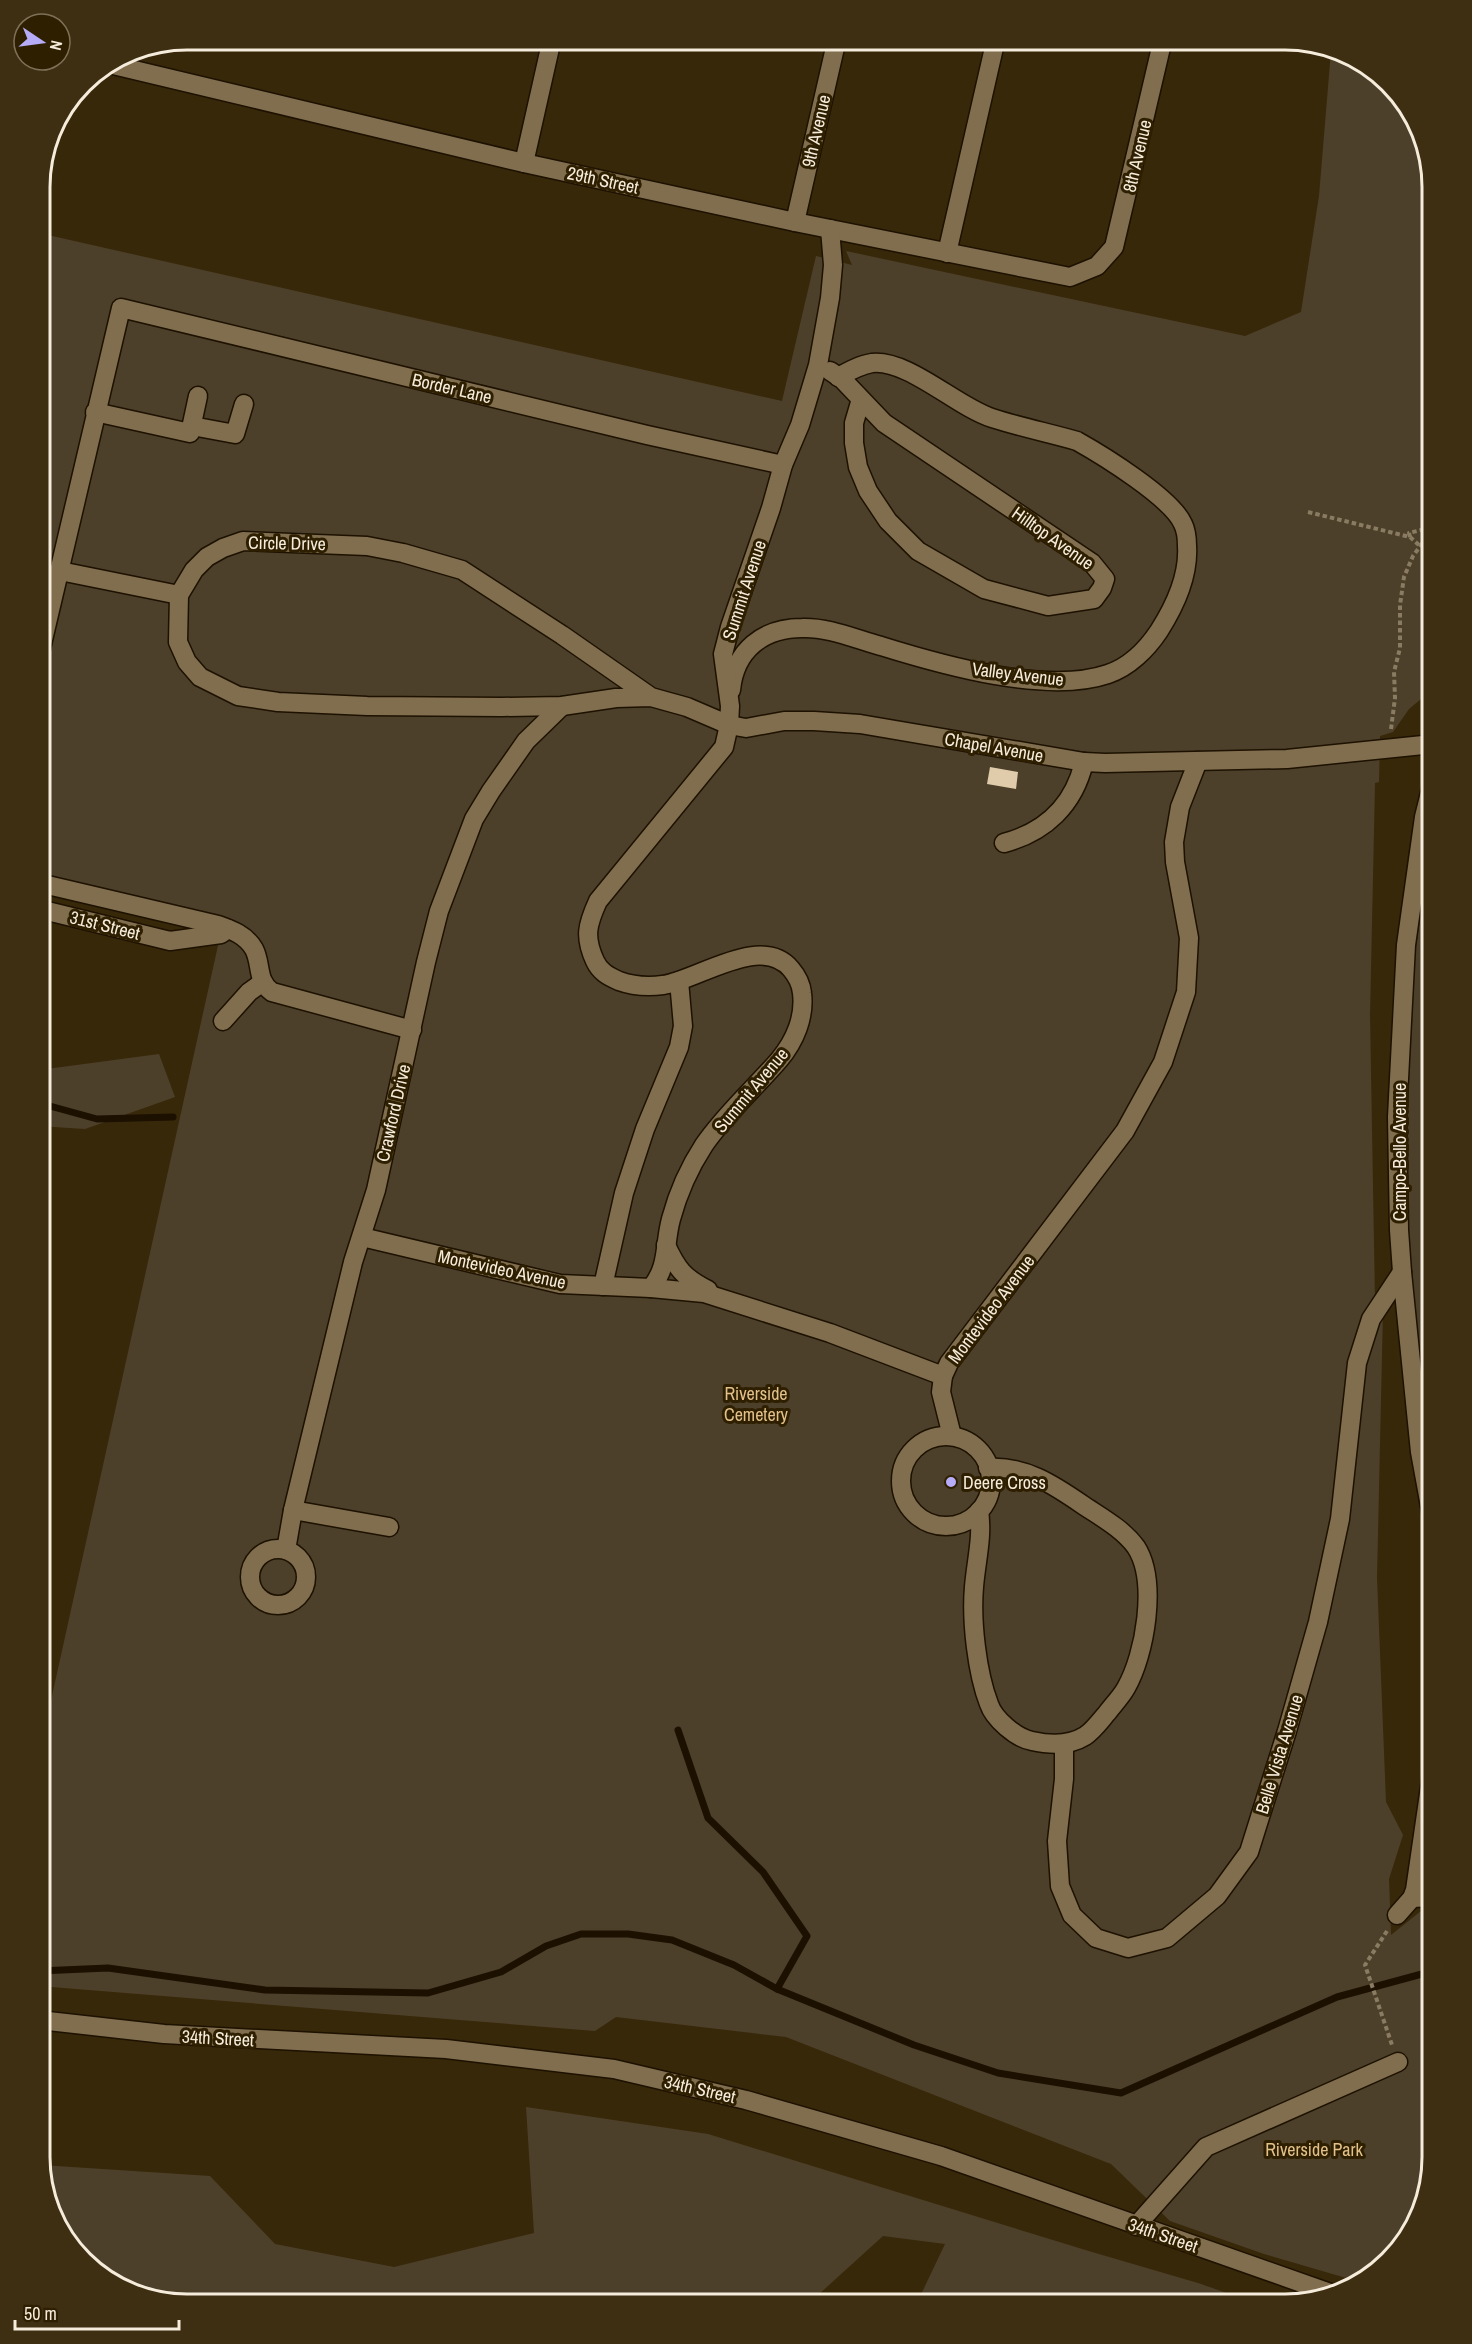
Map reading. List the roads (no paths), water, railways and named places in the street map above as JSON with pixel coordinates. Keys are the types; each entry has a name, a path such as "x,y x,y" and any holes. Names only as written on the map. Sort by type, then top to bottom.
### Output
{"street":[{"path":"524,163 550,50"},
{"name":"9th Avenue","path":"795,222 834,50"},
{"path":"947,253 993,50"},
{"name":"8th Avenue","path":"1097,266 1114,247 1121,225 1161,50"},
{"name":"29th Street","path":"121,67 524,163 795,222 1070,277 1097,266"},
{"name":"Summit Avenue","path":"651,1288 662,1272 670,1222 682,1184 704,1145 785,1053 801,1021 804,1005 802,988 797,976 786,963 774,957 756,955 734,960 679,981 664,985 640,986 609,977 599,969 588,944 587,930 598,901 724,747 729,725 729,706 723,654 783,465 800,425 819,365 833,265 830,229"},
{"name":"Border Lane","path":"96,412 121,308 647,435 783,465"},
{"name":"Valley Avenue","path":"729,706 735,674 745,652 755,641 768,634 802,628 849,635 921,658 1006,676 1068,682 1109,674 1128,664 1149,645 1175,602 1183,582 1187,546 1184,525 1177,514 1158,496 1089,448 1077,441 993,418 966,407 933,385 885,364 874,363 858,366 838,377"},
{"name":"Hilltop Avenue","path":"819,365 838,377 861,399 884,423 1092,563 1104,579 1102,588 1095,599 1048,606 984,589 918,551 888,521 868,491 858,467 854,443 854,423 861,399"},
{"path":"50,612 96,412 190,433 198,396"},
{"path":"192,426 235,434 244,404"},
{"name":"Circle Drive","path":"178,595 194,570 207,557 222,548 243,541 366,546 403,553 462,570 562,635 651,698"},
{"path":"60,571 178,595 178,642 187,662 200,677 238,696 278,702 367,706 561,706"},
{"name":"Chapel Avenue","path":"561,706 616,698 651,698 687,707 729,725 746,728 784,722 860,724 1084,762 1287,759 1422,745"},
{"name":"Crawford Drive","path":"286,1550 293,1510 350,1273 376,1190 439,911 474,819 526,741 561,706"},
{"name":"Montevideo Avenue","path":"362,1237 534,1280 560,1284 704,1293 830,1333 943,1376 949,1363 1125,1131 1162,1062 1186,992 1189,938 1175,862 1174,842 1180,807 1198,761"},
{"path":"1004,843 1024,838 1050,822 1070,797 1081,776 1084,762"},
{"name":"Campo-Bello Avenue","path":"1422,831 1406,945 1397,1117 1402,1272 1422,1463"},
{"path":"50,886 239,933 253,948 263,982 272,992 412,1030"},
{"name":"31st Street","path":"50,912 170,941 221,934 228,929"},
{"path":"603,1286 624,1193 645,1129 679,1047 682,1026 679,981"},
{"path":"223,1021 249,992 263,982"},
{"path":"666,1245 674,1262 689,1281 723,1298"},
{"name":"Belle Vista Avenue","path":"1064,1744 1064,1779 1057,1841 1060,1886 1072,1915 1096,1938 1128,1948 1167,1938 1217,1896 1249,1852 1309,1654 1340,1519 1357,1363 1371,1318 1402,1272"},
{"path":"943,1376 941,1392 952,1436"},
{"path":"938,1436 963,1439 985,1458 988,1468 990,1476 988,1496 979,1511 970,1519 959,1524 936,1525 921,1519 909,1507 901,1489 901,1472 908,1456 919,1444 938,1436"},
{"path":"979,1511 981,1526 973,1590 974,1612 979,1672 990,1707 1010,1731 1023,1739 1044,1744 1064,1744 1086,1736 1126,1688 1131,1677 1144,1635 1147,1608 1145,1567 1136,1548 1119,1529 1055,1486 1022,1471 999,1467 988,1468"},
{"path":"293,1510 389,1527"},
{"path":"1397,1915 1412,1898 1422,1852"},
{"path":"1412,1898 1422,1898"},
{"name":"34th Street","path":"50,2021 164,2034 446,2049 614,2069 746,2100 941,2156 1136,2226 1309,2292"},
{"path":"1136,2226 1206,2147 1398,2062"}],"waterway":[{"path":"50,1106 97,1119 173,1117"},
{"path":"678,1730 708,1818 763,1872 807,1936 777,1989"},
{"path":"50,1971 108,1968 265,1990 428,1993 501,1972 546,1946 581,1934 628,1934 672,1940 734,1965 777,1989 914,2045 998,2073 1121,2093 1337,1997 1422,1974"}],"place":[{"name":"Deere Cross","path":"951,1482"}],"park label":[{"name":"Riverside Cemetery","path":"756,1403"},
{"name":"Riverside Park","path":"1314,2149"}]}
